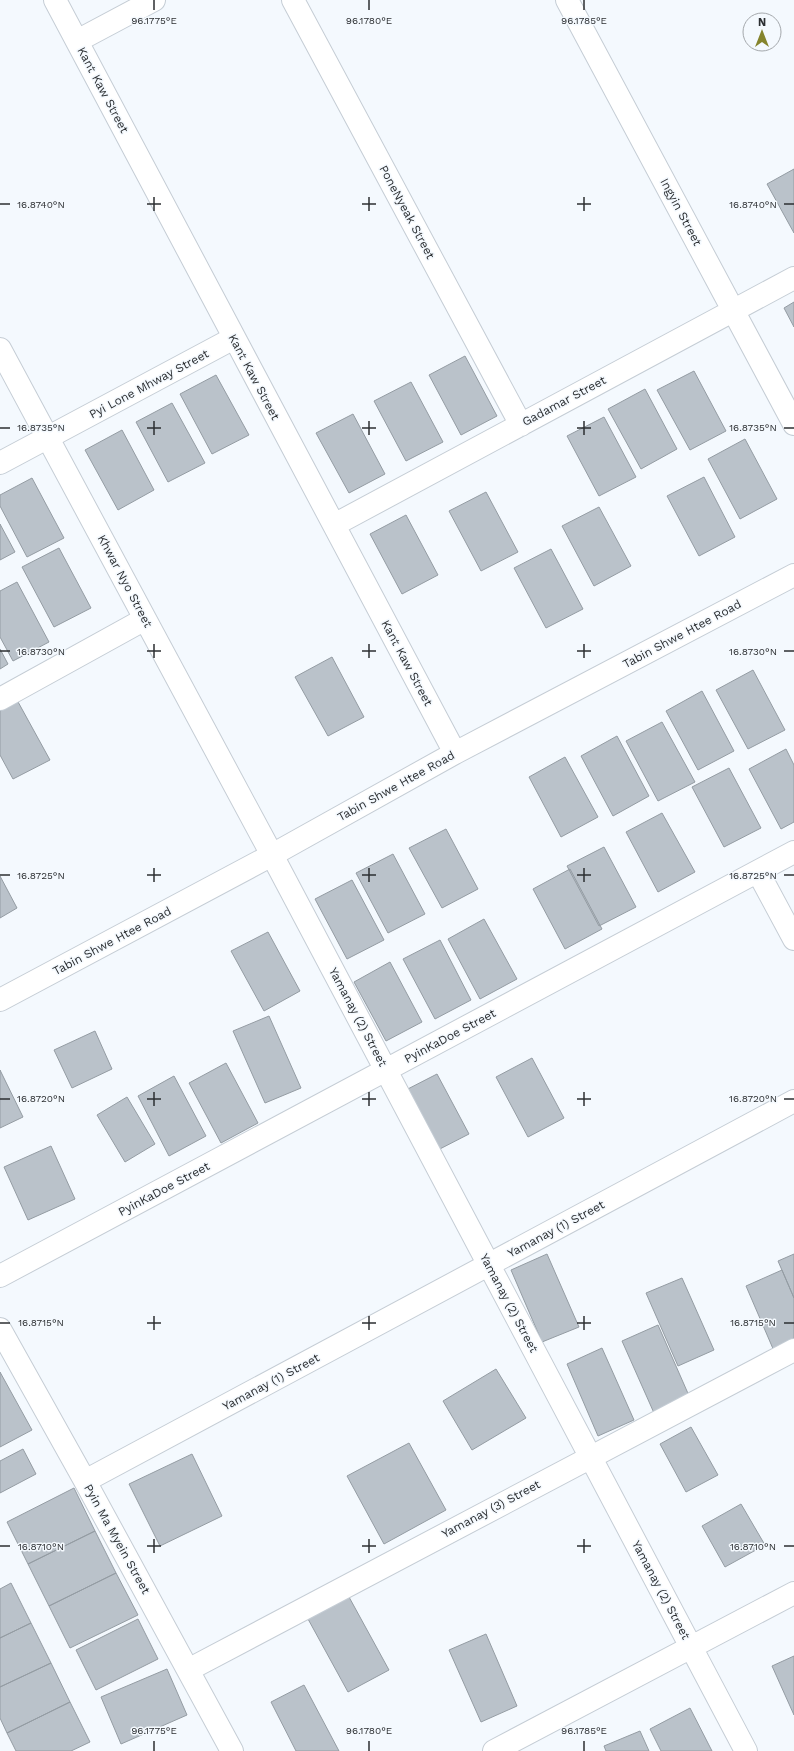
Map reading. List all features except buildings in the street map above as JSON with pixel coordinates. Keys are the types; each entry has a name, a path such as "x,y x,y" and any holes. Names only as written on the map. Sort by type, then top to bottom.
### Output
{"street":[{"name":"Kant Kaw Street","path":"55,0 455,753"},
{"path":"77,41 154,0"},
{"name":"PoneNyeak Street","path":"293,0 520,425"},
{"name":"Ingyin Street","path":"567,0 794,424"},
{"name":"Gadamar Street","path":"334,525 794,278"},
{"name":"Pyi Lone Mhway Street","path":"0,463 234,338"},
{"name":"Khwar Nyo Street","path":"0,349 272,856"},
{"name":"Tabin Shwe Htee Road","path":"0,1000 272,856 455,753 794,575"},
{"path":"0,699 145,619"},
{"name":"PyinKaDoe Street","path":"0,1276 794,852"},
{"name":"Yamanay (2) Street","path":"272,856 746,1751"},
{"path":"758,872 794,939"},
{"name":"Yamanay (1) Street","path":"86,1481 794,1101"},
{"name":"Pyin Ma Myein Street","path":"0,1329 86,1481 232,1751"},
{"name":"Yamanay (3) Street","path":"188,1670 794,1350"},
{"path":"494,1751 794,1593"}]}
